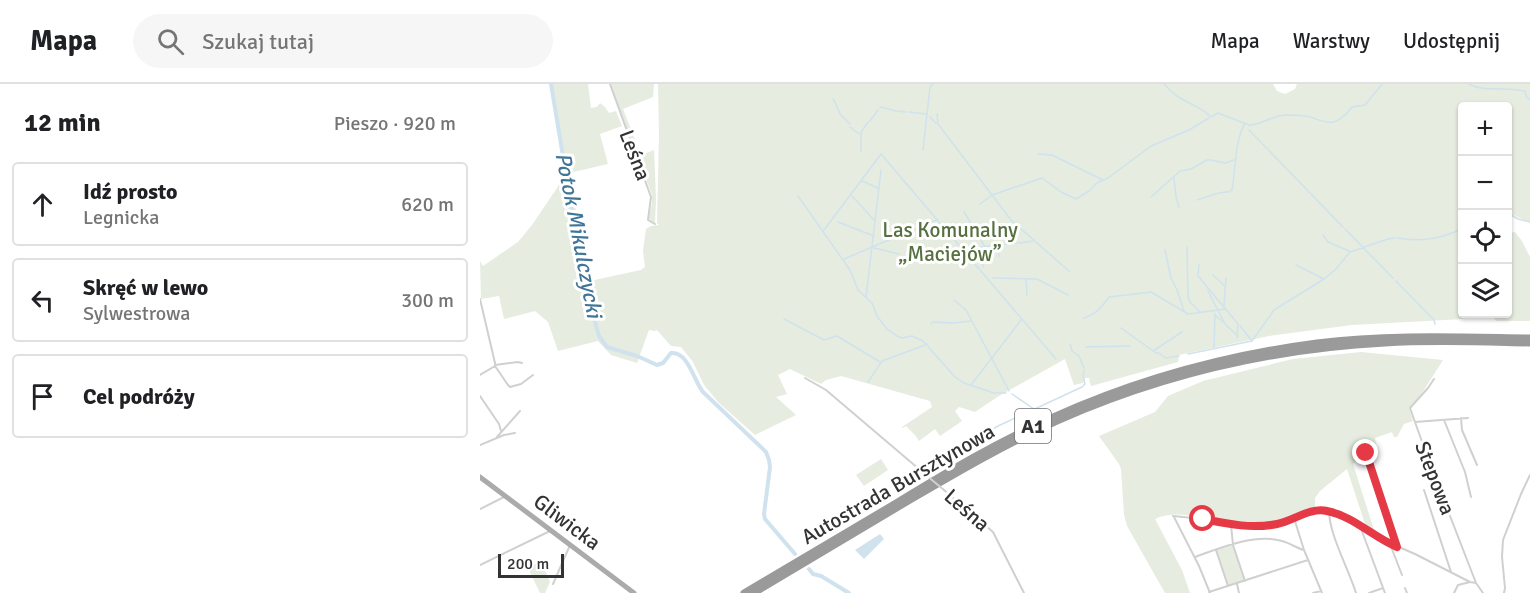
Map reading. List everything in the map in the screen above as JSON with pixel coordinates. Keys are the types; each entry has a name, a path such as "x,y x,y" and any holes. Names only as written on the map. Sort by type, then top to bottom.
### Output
{"highway":[{"name":"Autostrada Bursztynowa","path":"744,593 976,456 1081,405 1153,379 1227,359 1307,345 1446,336 1530,338"},
{"name":"Autostrada Bursztynowa","path":"754,593 977,461 1094,405 1154,384 1228,364 1390,340 1530,343"}],"main road":[{"name":"Gliwicka","path":"480,477 634,593"}],"street":[{"name":"Leśna","path":"610,84 651,197 648,220 655,224"},
{"path":"480,299 495,365 508,385 510,387 521,384 533,375"},
{"path":"480,332 487,330"},
{"path":"480,375 495,365 522,363"},
{"name":"Leśna","path":"805,378 826,390 993,532 1024,593"},
{"name":"Stepowa","path":"1434,378 1410,408 1476,584 1483,593"},
{"path":"480,396 499,424 501,431"},
{"path":"496,438 520,411"},
{"path":"1461,418 1462,430 1477,465"},
{"path":"1414,422 1468,418"},
{"path":"1444,420 1465,472 1471,497"},
{"path":"480,445 515,433"},
{"path":"1366,453 1397,547"},
{"path":"1504,593 1503,540 1530,475"},
{"path":"1424,490 1451,572"},
{"path":"480,509 506,496"},
{"path":"1308,560 1209,593 1195,558 1173,516 1247,527 1278,524 1318,510 1329,511 1360,525 1390,544 1476,584"},
{"path":"1329,511 1339,550 1356,593"},
{"path":"1294,519 1321,592 1313,593"},
{"path":"1231,525 1233,545 1245,580"},
{"path":"1360,525 1385,593"},
{"path":"480,565 550,530"},
{"path":"1195,558 1248,540 1265,538 1283,541 1304,550"},
{"path":"1390,544 1401,575"},
{"path":"553,584 570,545"},
{"path":"1216,550 1228,586"},
{"path":"1454,593 1458,585 1470,582"},
{"path":"1236,583 1239,593"},
{"path":"1369,593 1383,588"},
{"path":"1405,588 1407,593"}],"green space":[{"name":"Las Komunalny „Maciejów”","path":"551,84 588,84 591,108 597,107 600,103 609,113 616,111 622,126 600,134 608,164 569,173 590,281 641,270 645,267 643,251 646,229 659,225 657,223 658,84 1273,84 1277,91 1285,94 1295,89 1297,84 1530,84 1530,223 1512,214 1512,102 1458,102 1458,318 1463,319 1352,325 1269,336 1179,355 1178,362 1091,386 1089,378 1085,378 1083,383 1074,385 1065,359 975,412 959,407 955,411 962,421 940,436 935,429 919,441 906,426 902,427 932,407 930,401 841,376 826,380 821,384 790,369 778,375 787,394 776,397 796,415 755,435 719,403 704,385 693,362 681,347 671,346 657,330 649,330 637,363 611,355 598,341 558,351 548,322 535,311 504,319 499,296 481,299 480,261 483,266 518,242 557,188 559,174 566,172"},
{"path":"611,84 654,84 653,97 623,109 641,155 654,150 655,223 649,218 652,195"},
{"path":"1515,232 1522,241 1530,257 1530,321 1496,321 1494,318 1512,318 1512,233"},
{"path":"1361,352 1443,360 1417,401 1409,408 1413,421 1404,424 1397,437 1394,437 1392,432 1375,438 1376,444 1353,464 1375,533 1366,527 1347,469 1320,491 1315,498 1315,510 1273,524 1256,527 1235,526 1178,515 1155,519 1182,570 1190,593 1165,593 1127,526 1124,515 1121,469 1099,436 1155,412 1168,396 1203,381 1293,359"},
{"path":"881,459 888,470 864,486 856,475"},
{"path":"1233,545 1245,581 1228,586 1216,550"},
{"path":"541,561 550,582 545,593 540,593 528,568"}],"water":[{"path":"880,534 884,539 864,559 855,550"}],"waterway":[{"name":"Potok Mikulczycki","path":"551,84 584,283 599,336 607,347 657,365 663,363 671,353 682,357 703,392 766,452 770,467 765,519 795,554"},
{"path":"923,150 930,87 933,84"},
{"path":"1164,84 1178,97 1211,117 1218,113 1249,125"},
{"path":"1250,125 1286,115 1334,122 1352,107 1365,105 1382,84"},
{"path":"1469,84 1483,88 1525,91 1527,98 1530,99"},
{"path":"833,99 840,114 850,124"},
{"path":"880,108 906,112"},
{"path":"870,121 878,110"},
{"path":"909,112 926,114"},
{"path":"937,114 938,124 1011,220 1070,272"},
{"path":"930,117 936,123"},
{"path":"980,204 992,195 1042,178 1061,192 1076,199 1151,146 1189,130 1209,118"},
{"path":"861,152 861,132 868,122"},
{"path":"1197,200 1232,190 1237,147 1245,123"},
{"path":"850,127 859,134"},
{"path":"1249,130 1343,227"},
{"path":"824,230 881,154 1056,359"},
{"path":"1038,154 1052,155 1103,180"},
{"path":"1151,197 1180,171 1191,169 1207,160 1225,163 1234,160"},
{"path":"866,297 881,170"},
{"path":"1174,178 1179,207"},
{"path":"862,181 878,188"},
{"path":"798,196 850,270 858,290 872,303 877,316 887,329 902,338 912,336 923,341 955,377 964,383 994,393 1006,393"},
{"path":"852,196 875,221"},
{"path":"964,212 985,247"},
{"path":"1512,215 1530,222"},
{"path":"844,259 936,220"},
{"path":"838,222 874,236"},
{"path":"1345,229 1393,278"},
{"path":"1397,238 1430,239 1458,230"},
{"path":"1323,235 1328,242 1349,251"},
{"path":"1188,354 1252,341 1274,310 1324,279 1350,252 1395,238"},
{"path":"1019,243 1033,241"},
{"path":"973,248 1017,243"},
{"path":"998,245 999,256"},
{"path":"981,247 983,267"},
{"path":"1187,247 1188,297 1199,311"},
{"path":"874,248 899,254"},
{"path":"1165,250 1171,278 1184,311"},
{"path":"1199,265 1198,276 1238,324 1237,338"},
{"path":"1296,265 1324,279"},
{"path":"1213,275 1225,286"},
{"path":"993,278 1037,279 1068,295"},
{"path":"1224,306 1226,278"},
{"path":"1026,279 1027,295"},
{"path":"1396,281 1434,320 1435,324"},
{"path":"1208,291 1225,324"},
{"path":"1084,318 1098,310 1109,297 1151,292 1188,314 1226,309"},
{"path":"954,300 966,310 1009,391"},
{"path":"1214,348 1215,314"},
{"path":"1215,315 1223,322"},
{"path":"784,319 824,340 837,336 880,362"},
{"path":"971,385 1021,320"},
{"path":"931,324 933,322 971,321"},
{"path":"1226,325 1238,336"},
{"path":"1240,326 1252,341"},
{"path":"1121,328 1166,358 1179,356"},
{"path":"1153,351 1182,332"},
{"path":"868,382 882,361 928,344"},
{"path":"1070,344 1084,368"},
{"path":"1086,347 1130,346"},
{"path":"947,457 998,426 1082,387 1085,384 1084,370"},
{"path":"1012,394 1034,409"},
{"name":"Potok Mikulczycki","path":"809,569 813,574 821,576 849,593"}],"route":[{"path":"1203,519 1247,527 1278,524 1315,511 1326,510 1360,525 1397,547 1366,453"}]}
